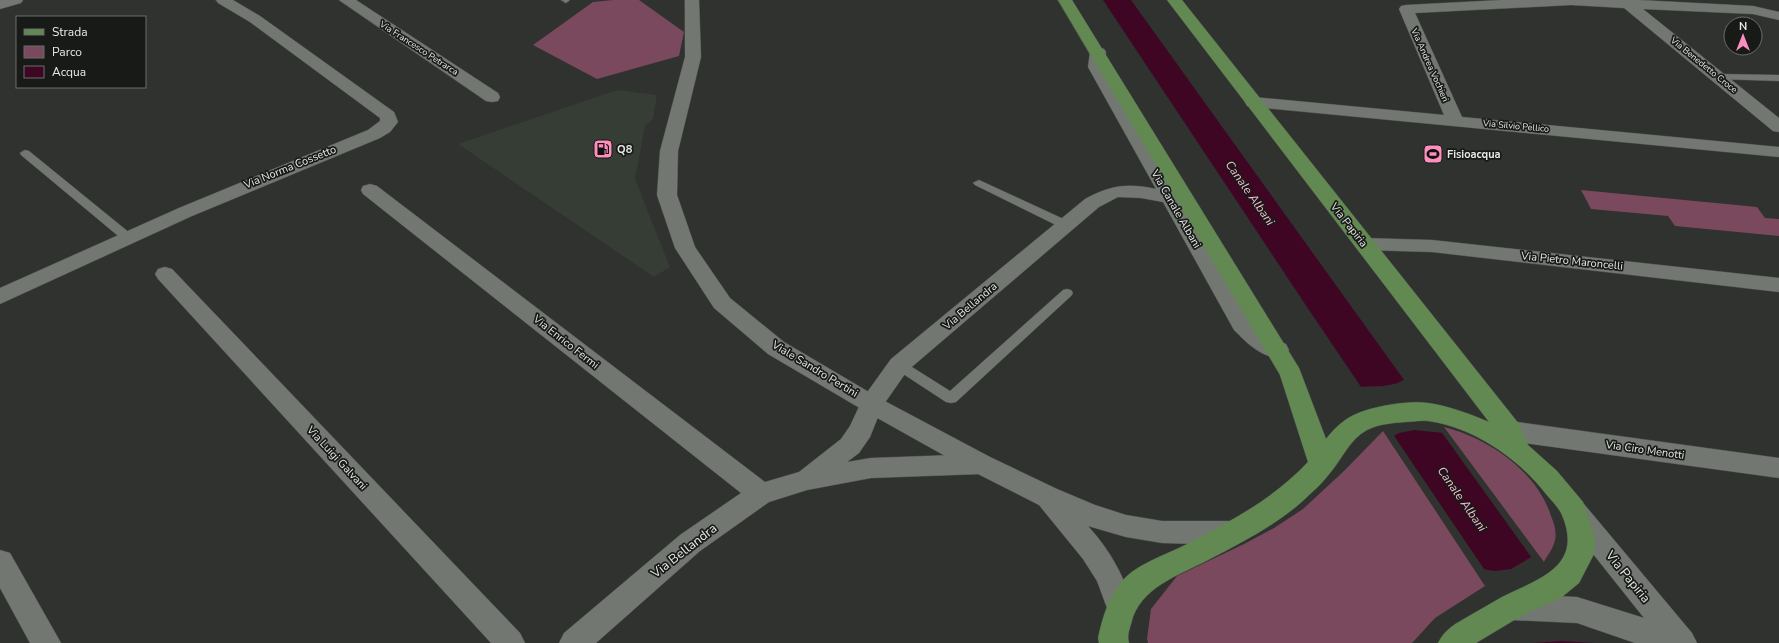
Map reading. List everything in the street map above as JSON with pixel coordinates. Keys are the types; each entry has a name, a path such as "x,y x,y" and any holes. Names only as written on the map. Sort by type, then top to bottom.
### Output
{"main road":[{"name":"Via Canale Albani","path":"1066,0 1278,350 1291,374 1322,465"},
{"name":"Via Papiria","path":"1174,0 1364,244 1515,442"},
{"path":"1112,641 1120,607 1134,588 1160,570 1233,533 1268,513 1299,489 1322,465 1340,438 1359,424 1387,414 1427,412 1459,420 1515,442 1548,478 1574,510 1581,538 1580,554 1569,574 1552,588 1511,607 1461,636 1453,643"}],"street":[{"path":"0,5 16,0"},
{"name":"Via Norma Cossetto","path":"0,297 127,236 258,180 374,134 384,128 389,122 388,116 255,19 223,0"},
{"name":"Via Francesco Petrarca","path":"346,0 492,96"},
{"name":"Viale Sandro Pertini","path":"692,0 693,57 669,152 667,195 685,248 722,303 776,348 871,404 981,464 1048,498 1089,515 1126,526 1162,532 1233,533"},
{"name":"Via Andrea Vochieri","path":"1455,120 1406,9 1571,1 1628,4"},
{"path":"1628,4 1753,10 1779,16"},
{"name":"Via Benedetto Croce","path":"1628,4 1720,77 1779,127"},
{"name":"Via Canale Albani","path":"1098,52 1096,67 1242,325 1259,342 1278,350"},
{"name":"Via Silvio Pellico","path":"1253,102 1779,152"},
{"name":"Via Enrico Fermi","path":"370,190 761,494"},
{"name":"Via Bellandra","path":"807,480 850,446 861,430 871,404 899,365 1092,204 1111,193 1126,192 1156,194 1171,198"},
{"name":"Via Pietro Maroncelli","path":"1364,244 1432,246 1779,285"},
{"name":"Via Luigi Galvani","path":"165,274 510,643"},
{"name":"Via Ciro Menotti","path":"1515,442 1779,468"},
{"name":"Via Bellandra","path":"574,643 690,544 761,494 807,480 871,468 981,464"},
{"name":"Viale Sandro Pertini","path":"1048,498 1093,551 1109,576 1120,607"},
{"name":"Via Papiria","path":"1574,510 1682,643"},
{"path":"0,562 46,643"},
{"path":"1511,607 1577,610 1640,630 1659,643"}],"lane":[{"path":"1720,77 1779,78"},
{"path":"26,153 127,236"},
{"path":"979,183 1066,225"},
{"path":"899,365 951,398 1067,293"}],"shaded area":[{"path":"617,90 657,95 653,119 645,126 635,179 670,267 654,277 458,144"}],"green space":[{"path":"639,0 684,32 679,56 597,79 533,45 593,2"},
{"path":"1581,190 1757,207 1765,218 1779,219 1779,236 1675,226 1668,216 1591,209"},
{"path":"1444,427 1461,432 1494,448 1523,471 1535,485 1544,500 1553,522 1556,537 1544,562"},
{"path":"1383,431 1485,586 1435,618 1412,643 1148,643 1147,639 1151,609 1177,576 1244,544 1274,528 1303,509 1345,470"}],"water":[{"name":"Canale Albani","path":"1103,0 1131,0 1593,643 1534,643 1307,307"}],"pier":[{"path":"1405,379 1444,433 1414,430 1399,433 1392,437 1359,387 1384,386 1398,383"},
{"path":"1533,556 1595,643 1561,641 1532,643 1482,569 1495,571 1511,569"}],"place":[{"name":"Q8","path":"603,149"},
{"name":"Fisioacqua","path":"1433,154"}]}
